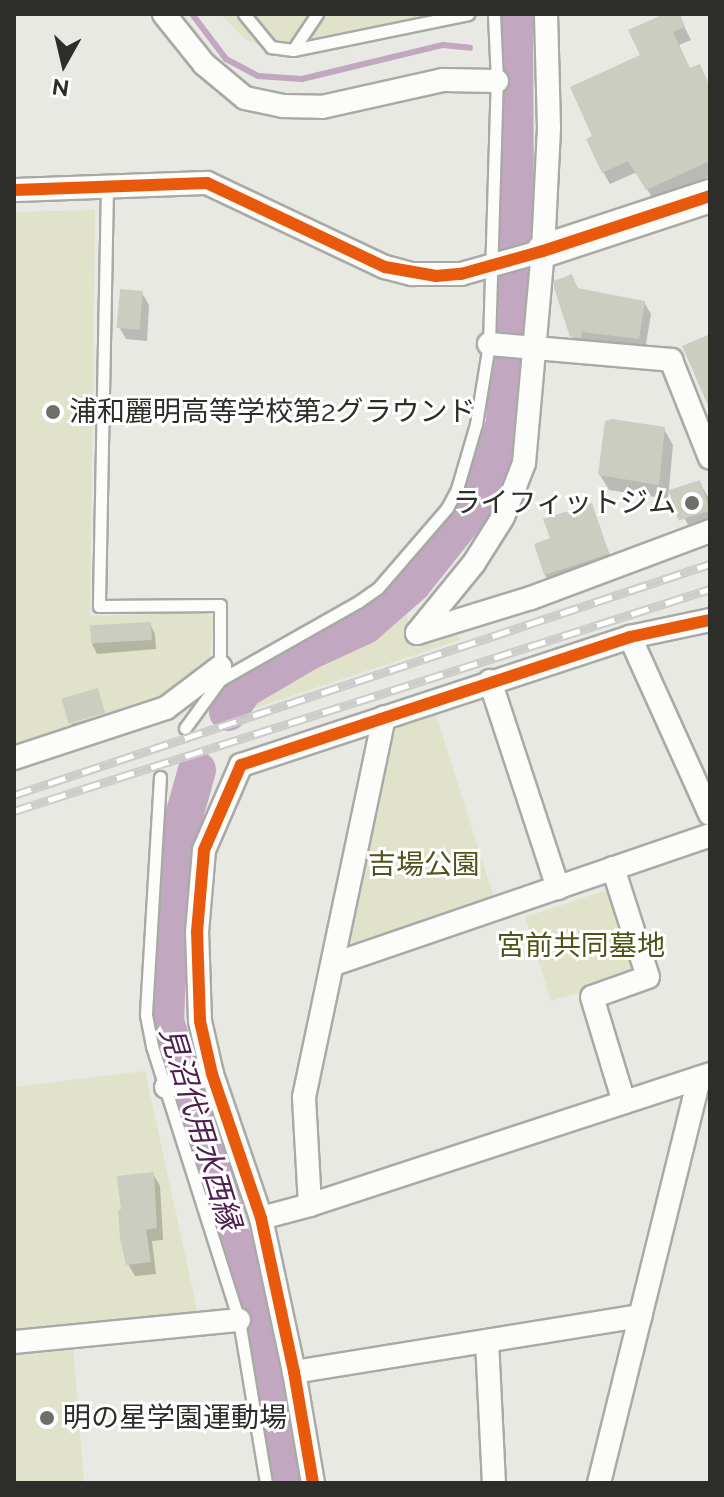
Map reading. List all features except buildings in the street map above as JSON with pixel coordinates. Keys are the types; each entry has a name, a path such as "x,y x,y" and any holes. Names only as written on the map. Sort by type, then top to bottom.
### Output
{"street":[{"path":"164,14 204,64 245,98 283,106 322,107 443,80 497,81"},
{"path":"546,14 549,128 543,251 537,347 524,463 503,517 474,563 417,633 531,598 710,531"},
{"path":"14,190 207,183 385,267 412,274 461,274 543,251 710,196"},
{"path":"489,344 671,360 710,458"},
{"path":"313,1483 294,1372 261,1218 212,1074 200,1021 197,932 204,850 241,765 630,637 710,620"},
{"path":"630,637 710,814"},
{"path":"14,758 166,708 220,674"},
{"path":"490,681 558,888"},
{"path":"310,1205 304,1097 384,717"},
{"path":"334,964 710,835"},
{"path":"613,868 648,977 592,997 624,1102"},
{"path":"166,1087 212,1074"},
{"path":"261,1218 310,1205 705,1076"},
{"path":"599,1483 705,1076"},
{"path":"294,1372 641,1316"},
{"path":"14,1342 239,1320"},
{"path":"487,1341 494,1483"}],"lane":[{"path":"244,14 271,47 293,50 468,14"},
{"path":"293,50 317,14"},
{"path":"185,728 220,674 358,602 378,588 439,518 457,489 468,456 489,344 497,81 491,14"},
{"path":"107,186 99,606 220,605 220,674"},
{"path":"160,777 146,1015 152,1046 239,1320 266,1483"}],"green space":[{"path":"220,14 489,15 287,56 245,39"},
{"name":"浦和麗明高等学校第2グラウンド","path":"95,210 90,616 205,613 214,618 209,665 152,703 14,748 14,212"},
{"path":"406,612 413,643 455,632 460,640 252,709 255,700 290,679 342,655"},
{"name":"吉場公園","path":"436,715 495,901 357,948 348,937 397,725"},
{"name":"宮前共同墓地","path":"607,890 614,894 638,967 633,976 551,1001 525,917"},
{"path":"145,1071 198,1314 14,1331 14,1087"},
{"name":"明の星学園運動場","path":"73,1346 84,1483 14,1483 14,1352"}],"waterway":[{"path":"192,14 226,59 258,76 302,79 443,45 470,48"},
{"name":"見沼代用水西縁","path":"228,712 244,689 309,651 365,625 412,584 482,496 505,423 515,212 514,14"},
{"name":"見沼代用水西縁","path":"197,770 177,841 169,923 165,1021 265,1345 288,1483"}],"railway":[{"path":"14,795 710,564"},
{"path":"14,811 710,589"}],"cycle path":[{"path":"14,190 207,183 385,267 436,276 461,274 543,251 710,196"},
{"path":"313,1483 294,1372 261,1218 212,1074 200,1021 197,932 204,850 241,765 630,637 710,620"}],"place":[{"name":"浦和麗明高等学校第2グラウンド","path":"53,412"},
{"name":"ライフィットジム","path":"692,503"},
{"name":"明の星学園運動場","path":"47,1418"}]}
